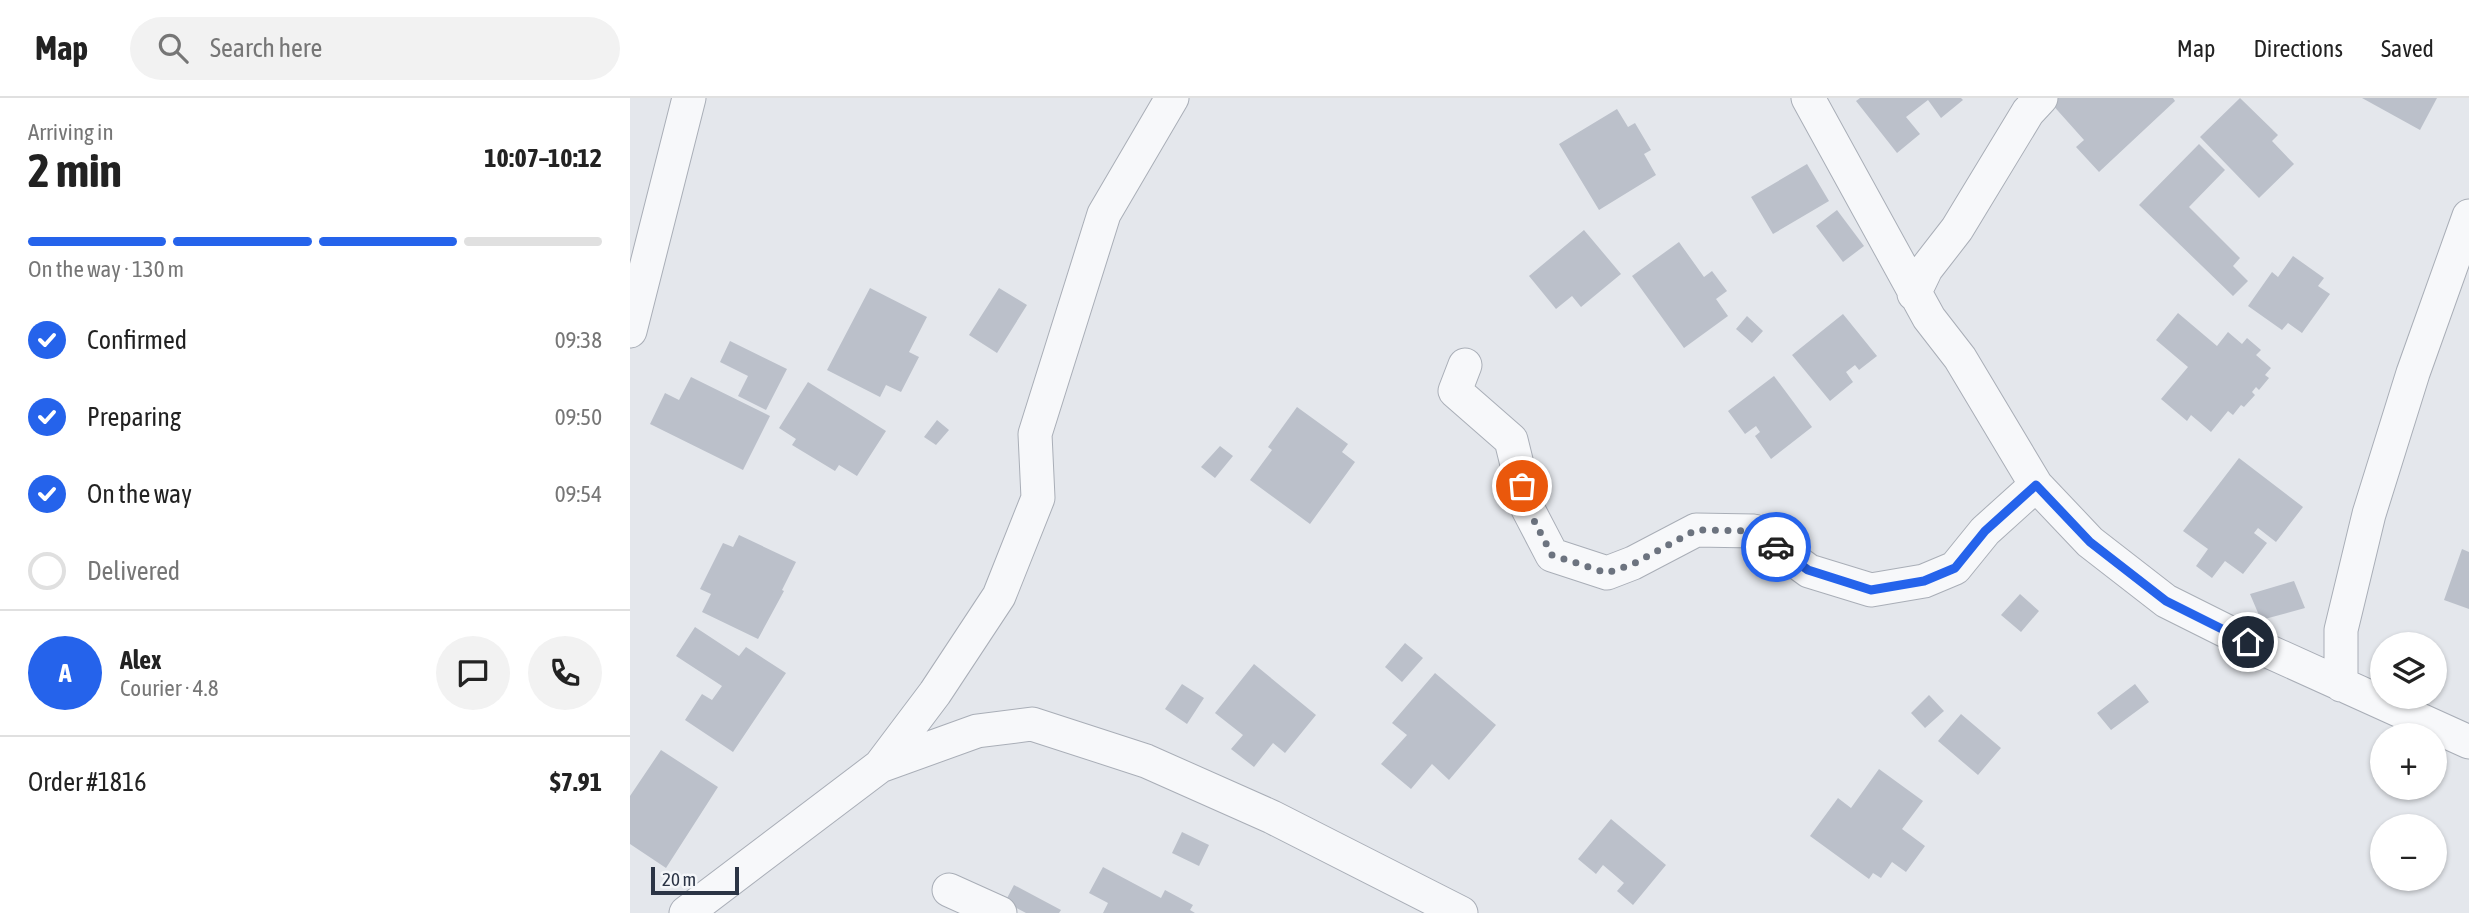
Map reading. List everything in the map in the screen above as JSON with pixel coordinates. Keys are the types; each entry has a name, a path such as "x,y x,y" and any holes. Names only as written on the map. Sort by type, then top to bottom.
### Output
{"street":[{"path":"630,331 689,98"},
{"path":"686,913 880,766 935,693 999,596 1038,498 1035,434 1104,214 1172,98"},
{"path":"1808,98 1914,294 1960,358 2036,485 2090,542 2166,601 2341,685 2469,742"},
{"path":"1914,294 1926,269 1957,229 2028,112 2041,98"},
{"path":"2341,685 2341,630 2369,514 2413,373 2469,216"},
{"path":"1465,365 1455,391 1511,440 1528,509 1552,555 1607,573 1633,564 1696,530 1754,531 1808,570 1871,590 1924,581 1955,568 1985,531 2036,485"},
{"path":"880,766 976,731 1032,724 1146,761 1272,817 1461,913"},
{"path":"949,890 1000,913"}],"building":[{"path":"1860,98 1963,100 1941,118 1928,100 1906,117 1920,134 1897,153 1856,101"},
{"path":"2053,98 2173,98 2175,101 2099,172 2076,147 2084,140 2050,102"},
{"path":"2240,98 2278,135 2272,141 2294,164 2259,198 2200,137"},
{"path":"2362,98 2437,98 2420,130"},
{"path":"1617,109 1628,127 1635,123 1651,150 1644,154 1656,175 1599,210 1559,144"},
{"path":"2199,144 2225,170 2189,207 2240,258 2233,266 2248,281 2233,296 2139,205"},
{"path":"1807,164 1829,201 1773,234 1751,197"},
{"path":"1837,210 1864,246 1843,262 1816,226"},
{"path":"1584,230 1621,274 1581,307 1572,296 1556,309 1529,276"},
{"path":"1679,242 1704,277 1712,271 1727,291 1716,299 1728,316 1684,348 1632,276"},
{"path":"2293,256 2324,278 2318,286 2330,294 2302,333 2288,323 2282,330 2248,306 2272,272 2278,277"},
{"path":"870,288 927,317 909,352 919,357 901,392 886,385 880,397 827,370"},
{"path":"999,288 1027,305 997,353 969,335"},
{"path":"2178,313 2217,346 2228,332 2242,344 2247,338 2261,350 2256,355 2271,368 2265,375 2269,378 2259,390 2256,387 2252,392 2255,395 2244,407 2241,405 2233,415 2228,411 2211,432 2191,415 2187,421 2161,399 2188,367 2156,340"},
{"path":"1843,314 1877,356 1859,370 1855,365 1846,372 1853,382 1830,401 1792,355"},
{"path":"1747,316 1763,331 1752,343 1736,329"},
{"path":"730,341 787,369 766,410 738,396 748,376 720,362"},
{"path":"1774,376 1812,427 1771,459 1755,436 1760,432 1756,426 1745,434 1728,411"},
{"path":"691,377 770,416 743,470 650,424 665,393 679,400"},
{"path":"808,382 886,431 857,476 839,465 835,471 792,445 796,439 779,428"},
{"path":"1297,407 1348,444 1342,452 1355,462 1310,524 1250,480 1272,450 1268,447"},
{"path":"937,420 949,430 936,445 924,437"},
{"path":"1220,446 1233,456 1215,478 1201,467"},
{"path":"2239,458 2303,507 2276,542 2258,528 2254,533 2267,543 2243,574 2225,561 2212,578 2196,566 2208,549 2183,531"},
{"path":"739,535 796,562 758,639 702,612 711,594 700,589 723,543 733,547"},
{"path":"2462,549 2469,552 2469,609 2444,600"},
{"path":"2294,581 2305,608 2261,620 2250,594"},
{"path":"2020,594 2039,611 2021,632 2001,615"},
{"path":"695,627 739,656 746,647 786,673 733,752 685,720 702,694 712,700 722,686 676,656"},
{"path":"1405,643 1423,658 1402,682 1385,667"},
{"path":"1254,664 1316,715 1285,753 1273,743 1254,767 1231,749 1243,735 1215,713"},
{"path":"1435,673 1496,725 1449,780 1432,764 1411,789 1381,764 1407,735 1392,723"},
{"path":"1182,684 1204,698 1187,724 1165,709"},
{"path":"2135,684 2149,702 2111,730 2097,713"},
{"path":"1929,695 1944,711 1925,728 1911,713"},
{"path":"1961,714 2001,748 1978,775 1938,741"},
{"path":"661,750 718,787 666,868 630,844 630,796"},
{"path":"1879,769 1923,801 1902,829 1925,846 1906,872 1892,862 1881,878 1873,873 1869,879 1810,836 1838,798 1851,808"},
{"path":"1611,819 1666,865 1633,905 1617,891 1624,883 1603,865 1596,874 1578,859"},
{"path":"1182,832 1209,845 1199,866 1172,853"},
{"path":"1103,867 1161,898 1165,890 1193,905 1190,910 1195,913 1103,913 1108,903 1089,893"},
{"path":"1014,885 1061,910 1059,913 1026,913 1005,902"}],"way so far":[{"path":"1522,486 1528,509 1552,555 1607,573 1633,564 1696,530 1754,531 1776,547"}],"route":[{"path":"1776,547 1808,570 1871,590 1924,581 1955,568 1985,531 2036,485 2090,542 2166,601 2248,642"}]}
